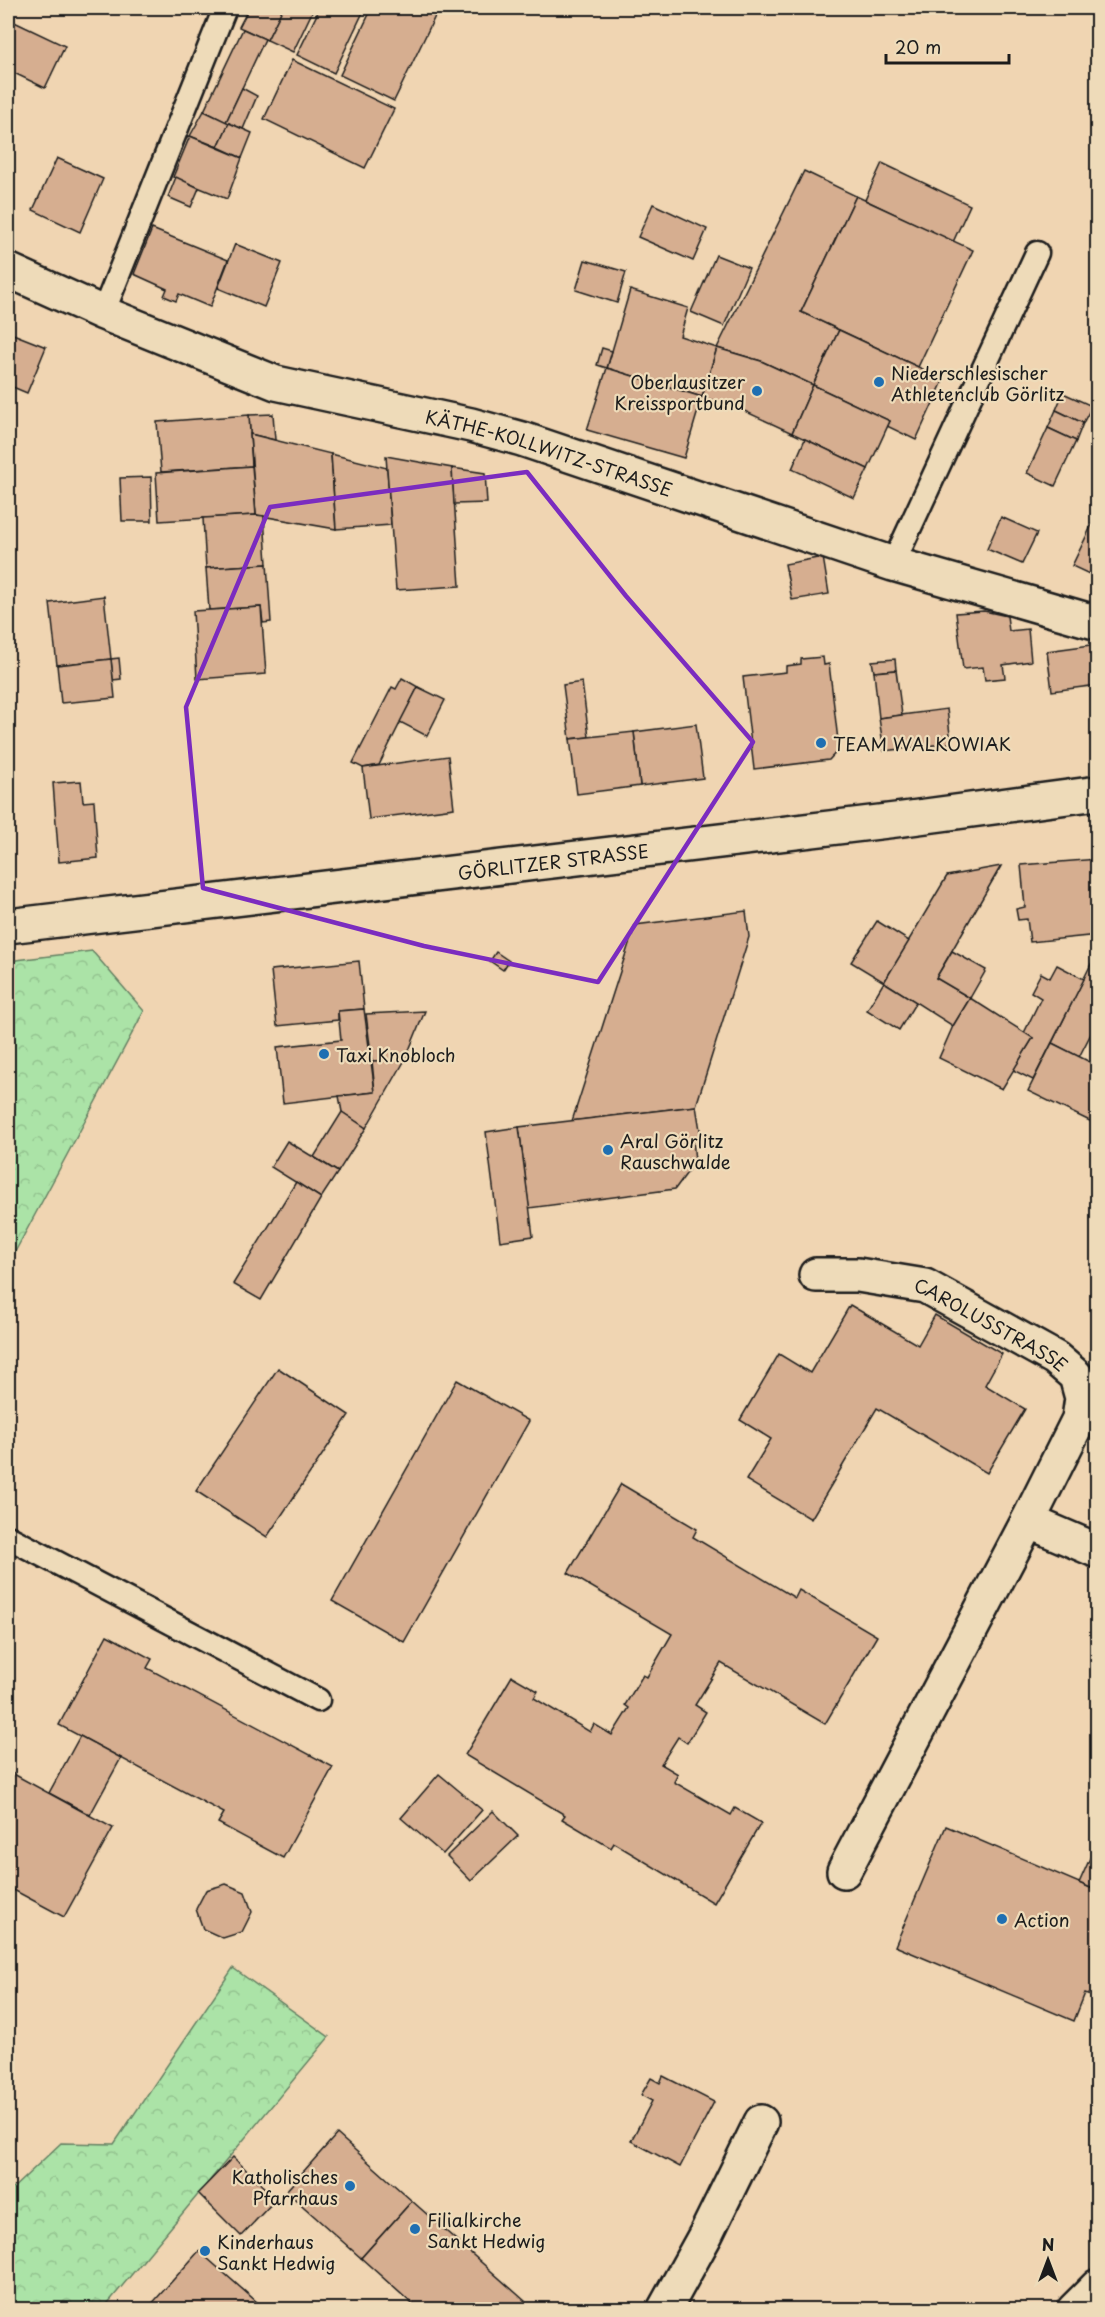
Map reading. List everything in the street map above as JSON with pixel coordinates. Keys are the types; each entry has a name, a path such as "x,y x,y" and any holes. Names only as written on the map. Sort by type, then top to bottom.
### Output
{"street":[{"name":"KÄTHE-KOLLWITZ-STRASSE","path":"8,270 103,313 276,383 522,439 893,564 1098,623"},
{"name":"GÖRLITZER STRASSE","path":"8,926 884,821 1098,793"},
{"name":"CAROLUSSTRASSE","path":"816,1275 858,1275 925,1286 1055,1358 1076,1376 1082,1398 1079,1419 1028,1521 844,1871"},
{"path":"1028,1521 1098,1551"},
{"path":"664,2310 706,2234 761,2122"},
{"path":"1074,2310 1098,2286"}],"lane":[{"path":"103,313 225,8"},
{"path":"893,564 1037,253"},
{"path":"8,1536 318,1700"}],"highlighted area":[{"path":"527,472 626,596 753,742 598,982 424,946 203,888 186,707 270,507"}],"green space":[{"path":"92,951 144,1011 8,1265 8,961"},
{"path":"233,1968 329,2037 103,2309 8,2309 8,2193 61,2143 114,2144"}],"building":[{"path":"249,8 283,8 267,40 239,27"},
{"path":"283,8 314,8 293,52 267,40"},
{"path":"320,8 365,8 334,73 297,55"},
{"path":"372,8 439,8 394,101 340,75"},
{"path":"8,19 65,46 45,88 8,70"},
{"path":"243,29 265,39 226,122 204,111"},
{"path":"292,60 394,109 365,168 264,119"},
{"path":"242,88 257,96 243,129 226,122"},
{"path":"204,111 229,123 218,147 190,136"},
{"path":"229,123 252,133 242,158 218,147"},
{"path":"190,136 242,158 227,199 173,177"},
{"path":"57,158 103,179 80,232 33,210"},
{"path":"882,163 970,205 953,242 865,200"},
{"path":"804,171 856,196 801,312 839,330 813,385 761,361 717,348"},
{"path":"176,177 199,188 191,207 168,197"},
{"path":"856,196 973,250 918,367 801,312"},
{"path":"653,204 707,229 693,261 638,237"},
{"path":"152,229 228,260 210,307 179,294 176,301 164,296 167,289 134,274"},
{"path":"235,244 282,263 264,307 218,288"},
{"path":"716,255 749,268 724,326 691,312"},
{"path":"585,260 626,272 617,303 576,290"},
{"path":"630,290 688,308 680,336 717,348 702,397 607,368"},
{"name":"Niederschlesischer Athletenclub Görlitz","path":"839,330 944,379 916,440 887,426 890,421 813,385"},
{"path":"8,332 46,347 27,393 8,385"},
{"path":"602,348 612,351 607,368 597,365"},
{"name":"Oberlausitzer Kreissportbund","path":"717,348 761,361 813,385 792,433 738,408 702,397"},
{"path":"607,368 702,397 684,458 587,430"},
{"path":"813,385 890,421 868,469 792,433"},
{"path":"1063,393 1092,406 1083,423 1056,410"},
{"path":"1056,410 1083,423 1076,441 1048,428"},
{"path":"273,414 275,440 250,434 249,415"},
{"path":"249,415 252,466 161,472 157,422"},
{"path":"1048,428 1076,441 1055,486 1027,473"},
{"path":"250,434 331,454 336,529 256,515"},
{"path":"805,439 868,469 854,498 792,469"},
{"path":"331,454 387,468 391,525 336,529"},
{"path":"386,456 452,468 460,586 396,590"},
{"path":"252,466 256,515 159,521 156,473"},
{"path":"452,468 485,473 487,503 454,504"},
{"path":"151,477 152,521 122,521 120,478"},
{"path":"1098,515 1098,578 1072,566"},
{"path":"264,516 267,564 206,568 203,518"},
{"path":"1001,517 1037,533 1022,564 987,549"},
{"path":"823,557 829,594 792,600 785,564"},
{"path":"267,564 271,622 263,623 261,607 209,610 206,568"},
{"path":"104,596 111,659 57,665 50,603"},
{"path":"261,607 266,674 197,679 193,611"},
{"path":"984,611 1007,616 1009,631 1028,629 1031,661 1003,665 1005,678 985,680 983,667 963,669 956,613"},
{"path":"1098,644 1098,685 1052,691 1047,651"},
{"path":"823,657 824,665 829,664 839,749 829,760 754,769 743,677 786,672 786,666 801,664 801,659"},
{"path":"119,658 121,679 113,680 111,659"},
{"path":"111,659 115,698 61,703 57,665"},
{"path":"895,659 896,670 874,672 872,661"},
{"path":"896,670 902,715 879,718 874,672"},
{"path":"402,678 418,687 379,765 363,768 353,763 392,687 396,689"},
{"path":"582,682 589,737 570,739 563,685"},
{"path":"418,687 445,700 427,736 400,722"},
{"path":"947,709 951,743 884,751 879,718"},
{"path":"696,724 703,778 640,786 634,732"},
{"path":"634,732 640,786 577,794 570,739"},
{"path":"448,756 454,808 369,819 363,768"},
{"path":"81,781 83,802 94,801 98,858 59,862 53,783"},
{"path":"1098,859 1098,935 1030,942 1027,919 1018,920 1016,909 1025,907 1021,865"},
{"path":"1001,866 936,978 970,998 953,1026 884,982 947,876"},
{"path":"746,911 749,937 696,1106 572,1121 635,925"},
{"path":"877,921 909,941 884,982 851,962"},
{"path":"1098,950 1098,1020 1079,1057 1052,1043"},
{"path":"952,951 986,970 970,998 936,978"},
{"path":"496,952 509,961 503,970 490,961"},
{"path":"359,961 364,1009 338,1011 338,1020 277,1026 271,970"},
{"path":"1057,965 1084,979 1033,1080 1013,1070 1033,1038 1024,1033 1041,998 1031,992 1041,973 1050,978"},
{"path":"884,982 916,1002 899,1030 867,1010"},
{"path":"970,998 1033,1038 1002,1089 939,1058 953,1026"},
{"name":"Taxi Knobloch","path":"364,1009 375,1092 283,1103 277,1047 341,1040 338,1011"},
{"path":"425,1011 405,1060 372,1061 366,1014"},
{"path":"1052,1043 1098,1066 1098,1125 1028,1091"},
{"path":"405,1060 366,1128 342,1112 339,1096 375,1092 372,1061"},
{"name":"Aral Görlitz Rauschwalde","path":"696,1106 701,1136 693,1138 695,1162 675,1189 529,1208 519,1127"},
{"path":"342,1112 366,1128 338,1172 314,1157"},
{"path":"519,1127 533,1236 500,1241 486,1132"},
{"path":"287,1141 338,1172 321,1198 271,1167"},
{"path":"296,1182 321,1198 261,1300 233,1284"},
{"path":"850,1305 918,1345 935,1315 1002,1354 985,1385 1025,1409 987,1473 877,1408 811,1519 746,1480 771,1439 740,1420 779,1354 810,1373"},
{"path":"278,1368 349,1415 267,1537 196,1491"},
{"path":"457,1380 529,1421 404,1642 332,1601"},
{"path":"621,1484 697,1529 693,1537 795,1598 799,1590 877,1636 825,1724 721,1663 695,1705 706,1712 687,1743 678,1737 661,1764 678,1774 674,1782 731,1815 735,1808 761,1823 714,1903 614,1843 611,1848 562,1819 565,1815 465,1755 512,1676 538,1691 534,1698 590,1732 594,1724 612,1735 629,1708 625,1705 643,1675 647,1677 672,1634 568,1573"},
{"path":"107,1635 152,1659 147,1668 333,1767 283,1858 218,1823 224,1813 59,1725"},
{"path":"80,1736 121,1758 90,1815 49,1793"},
{"path":"8,1771 113,1828 64,1917 8,1887"},
{"path":"439,1774 482,1810 443,1854 401,1818"},
{"path":"493,1811 518,1836 471,1881 447,1856"},
{"name":"Action","path":"946,1826 1098,1891 1098,1998 1085,1993 1074,2021 895,1946"},
{"path":"1091,1856 1098,1858 1098,1891 1079,1883"},
{"path":"226,1884 245,1892 252,1912 242,1932 223,1938 203,1929 196,1909 206,1890"},
{"path":"663,2076 714,2102 680,2167 631,2141 652,2101 641,2095 651,2078 660,2083"},
{"path":"337,2134 412,2201 361,2258 286,2191"},
{"path":"233,2157 276,2199 241,2236 198,2193"},
{"name":"Filialkirche Sankt Hedwig","path":"412,2201 525,2301 517,2310 419,2310 361,2258"},
{"path":"199,2251 266,2310 149,2310 148,2308"}],"place":[{"name":"Niederschlesischer Athletenclub Görlitz","path":"879,382"},
{"name":"Oberlausitzer Kreissportbund","path":"757,391"},
{"name":"TEAM WALKOWIAK","path":"821,743"},
{"name":"Taxi Knobloch","path":"324,1054"},
{"name":"Aral Görlitz Rauschwalde","path":"608,1150"},
{"name":"Action","path":"1002,1919"},
{"name":"Katholisches Pfarrhaus","path":"350,2186"},
{"name":"Filialkirche Sankt Hedwig","path":"415,2229"},
{"name":"Kinderhaus Sankt Hedwig","path":"205,2251"}]}
